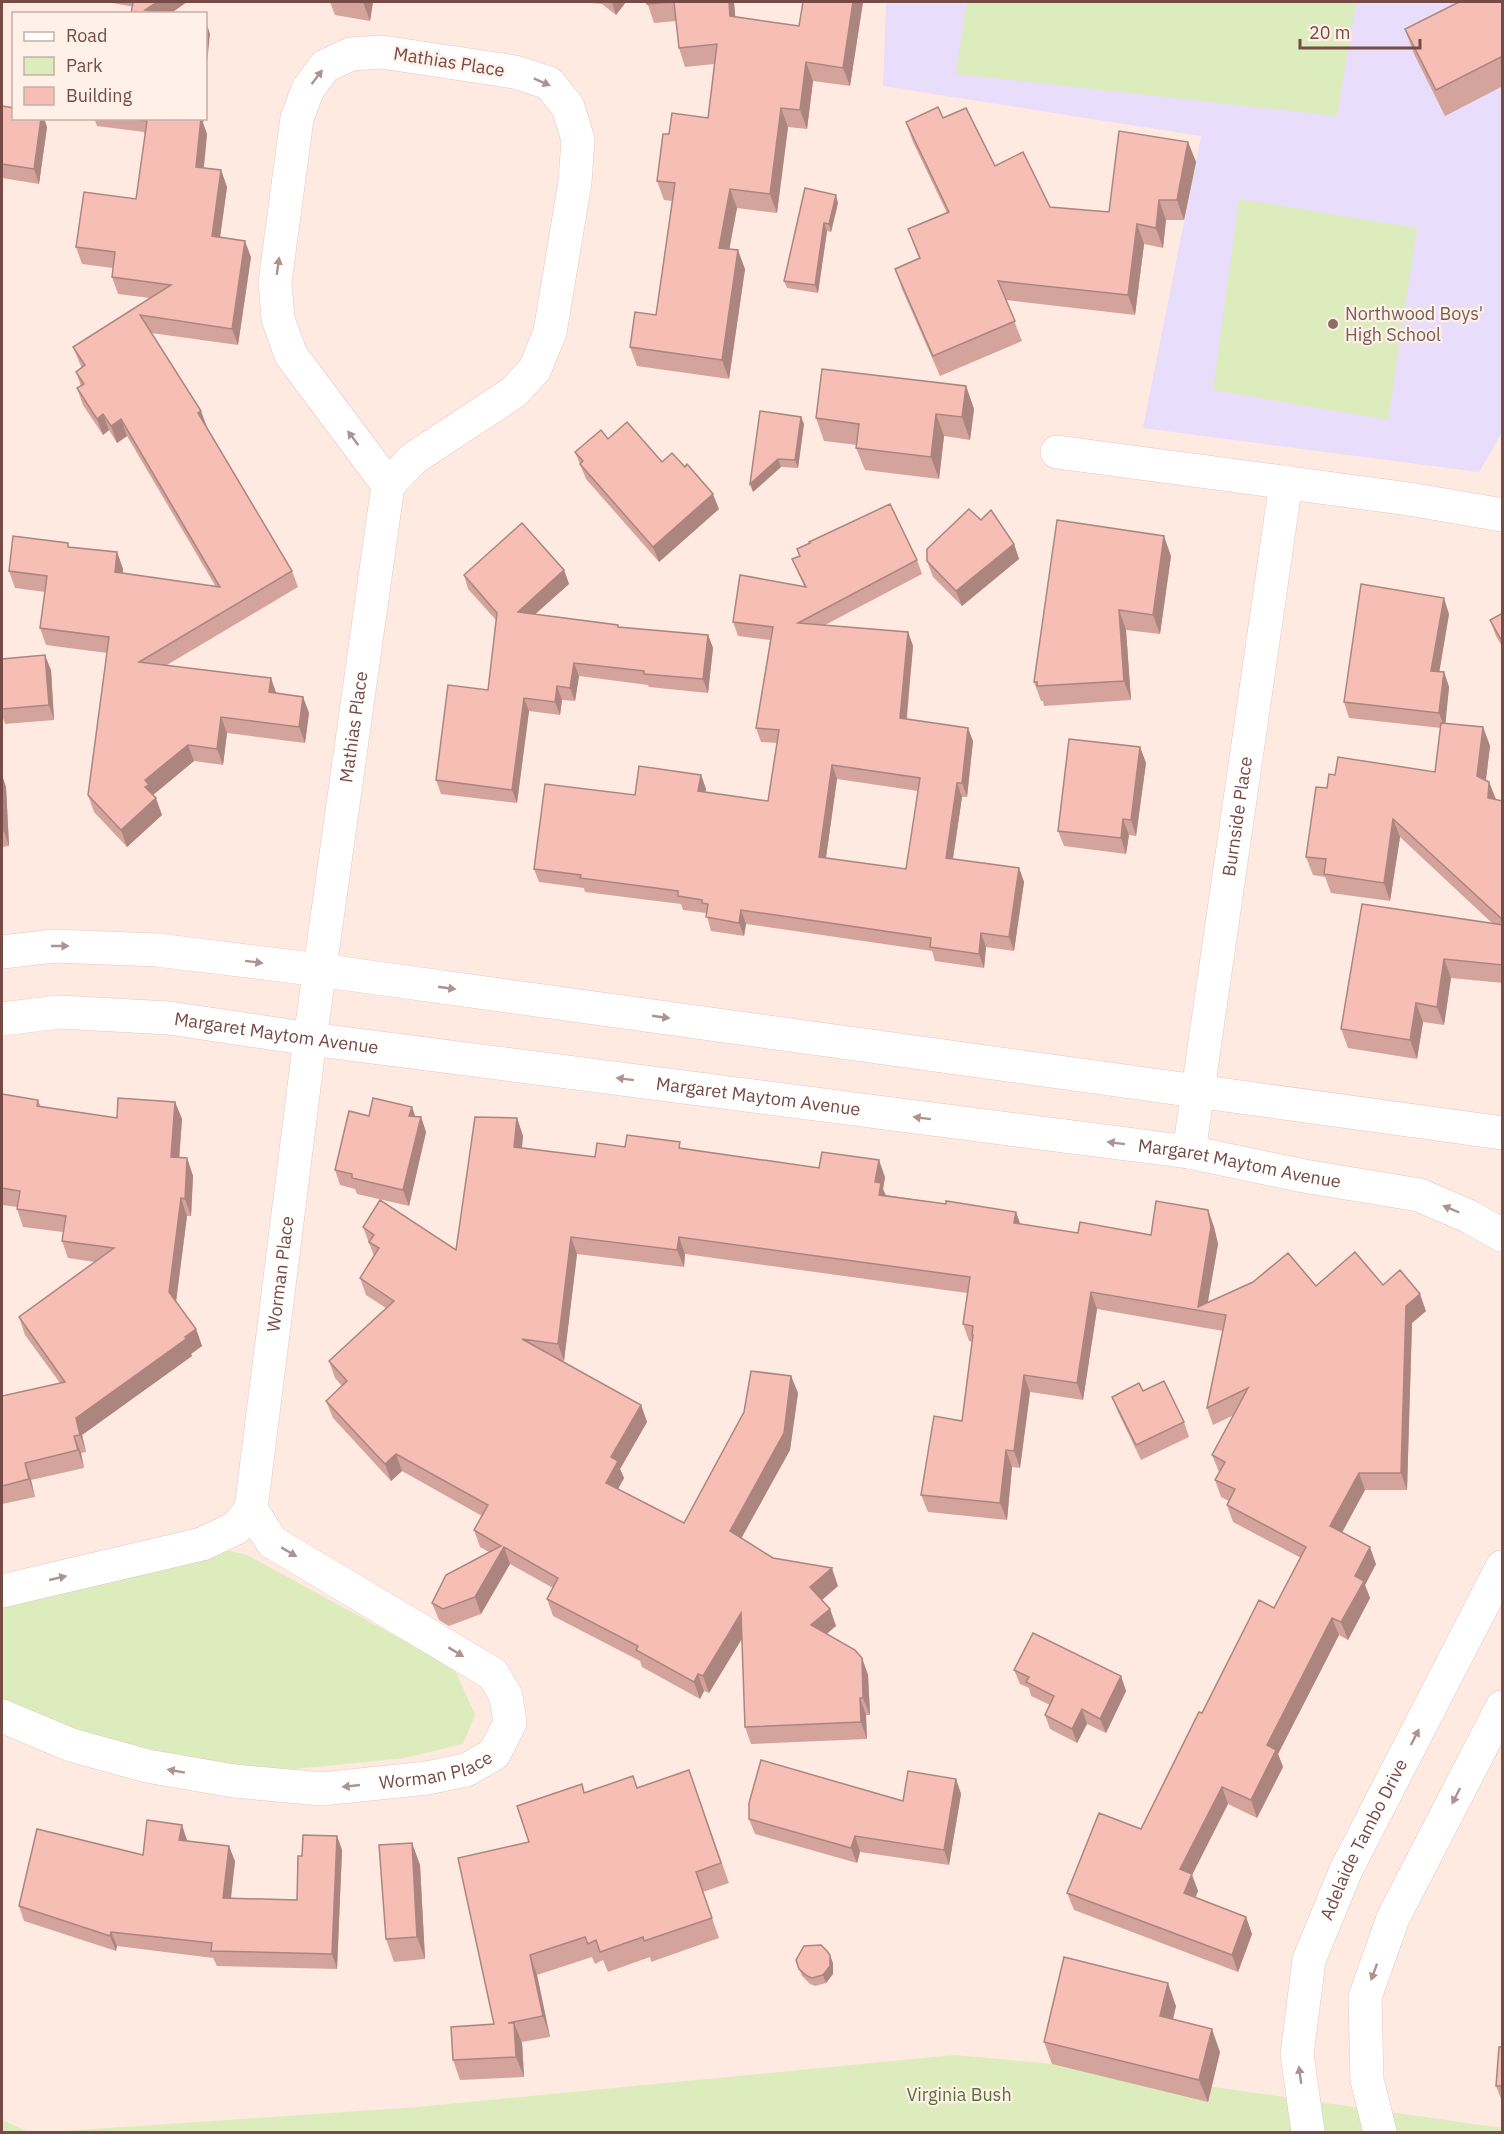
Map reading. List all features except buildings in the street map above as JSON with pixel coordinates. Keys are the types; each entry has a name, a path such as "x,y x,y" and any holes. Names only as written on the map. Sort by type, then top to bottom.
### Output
{"street":[{"name":"Mathias Place","path":"310,1039 387,485 414,458 514,392 535,369 550,332 575,182 578,141 568,107 549,83 515,72 382,52 351,54 325,66 308,89 297,118 276,282 278,319 291,355 387,485"},
{"path":"1057,452 1409,499 1502,515"},
{"name":"Burnside Place","path":"1189,1152 1286,482"},
{"path":"2,952 54,946 157,950 319,970 1503,1133"},
{"name":"Margaret Maytom Avenue","path":"2,1019 59,1012 169,1018 310,1039 1189,1152 1419,1196 1468,1216 1503,1235"},
{"name":"Worman Place","path":"2,1716 71,1745 147,1766 234,1781 322,1789 437,1776 466,1770 494,1754 510,1723 506,1696 493,1674 272,1542 251,1509 310,1039"},
{"path":"2,1591 202,1544 236,1528 251,1509"},
{"name":"Adelaide Tambo Drive","path":"1308,2133 1297,2054 1309,1960 1346,1870 1503,1567"},
{"path":"1380,2133 1367,2080 1365,1997 1393,1918 1503,1707"}],"shaded area":[{"name":"Northwood Boys' High School","path":"886,2 1502,2 1502,432 1479,472 1143,428 1201,136 883,86"}],"green space":[{"path":"967,2 1356,2 1337,116 956,74"},
{"path":"1239,199 1417,228 1388,420 1213,390"},
{"path":"193,1542 247,1555 454,1668 475,1715 463,1744 404,1758 255,1773 177,1766 2,1709 2,1597"},
{"name":"Virginia Bush","path":"955,2055 1052,2064 1502,2128 1502,2132 50,2132 418,2107"},
{"path":"2,2120 29,2132 2,2132"}],"place":[{"name":"Northwood Boys' High School","path":"1333,324"}]}
